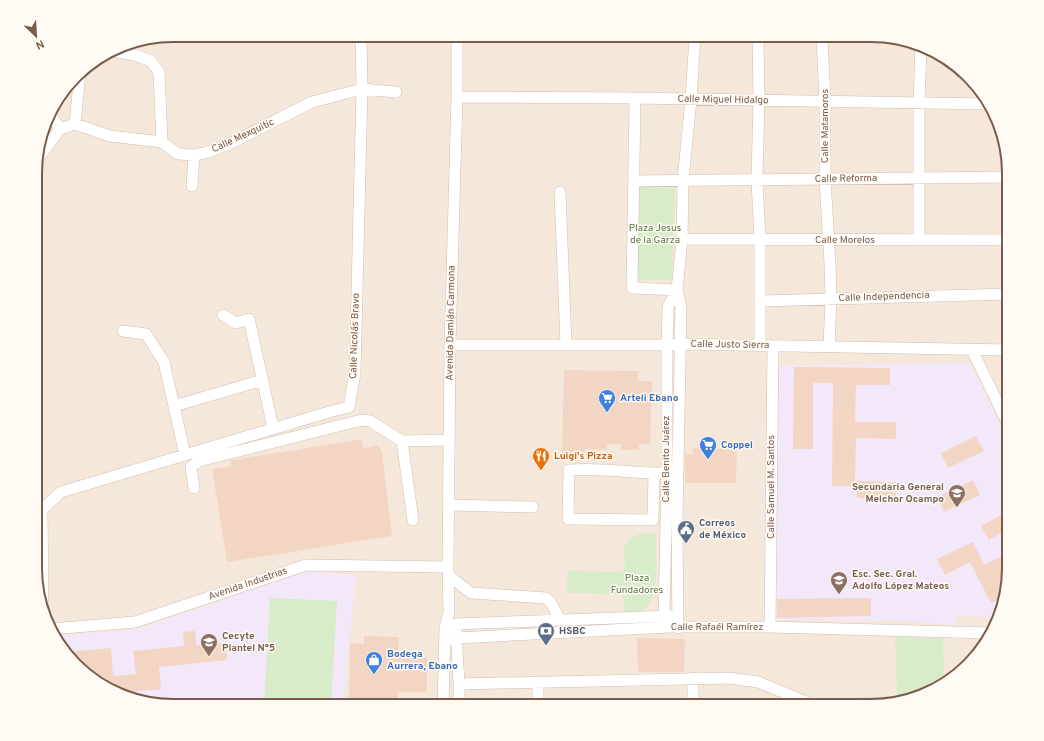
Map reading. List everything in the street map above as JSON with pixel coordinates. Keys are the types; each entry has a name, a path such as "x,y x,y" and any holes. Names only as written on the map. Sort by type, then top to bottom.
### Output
{"street":[{"name":"Calle Nicolás Bravo","path":"42,504 61,492 273,428 349,407 355,373 362,89 361,42"},
{"name":"Avenida Damián Carmona","path":"444,627 449,612 448,505 450,345 457,97 457,42"},
{"name":"Calle Benito Juárez","path":"664,617 668,307 676,290 682,239 683,181 691,100 695,42"},
{"path":"758,42 759,100 757,180 760,240 760,346"},
{"name":"Calle Matamoros","path":"817,42 825,101 824,180 829,240 831,299 829,347"},
{"path":"919,240 919,103 921,52"},
{"path":"44,151 60,129 75,124 110,136 162,142 159,72 151,61 135,55 122,53"},
{"path":"75,124 79,83"},
{"name":"Calle Mexquitic","path":"162,142 178,154 194,155 205,153 231,143 312,102 362,89 396,92"},
{"name":"Calle Miguel Hidalgo","path":"457,97 635,98 982,104"},
{"path":"635,98 632,288 676,290"},
{"path":"54,119 60,129"},
{"path":"192,186 194,155"},
{"name":"Calle Reforma","path":"634,181 1002,177"},
{"path":"560,192 566,345"},
{"name":"Calle Morelos","path":"682,239 1002,240"},
{"name":"Calle Benito Juárez","path":"674,628 677,616 681,307 676,290"},
{"name":"Calle Independencia","path":"760,301 1002,294"},
{"path":"223,315 236,323 249,319 273,428"},
{"path":"123,331 146,334 164,362 185,455"},
{"name":"Calle Justo Sierra","path":"450,345 680,344 1002,350"},
{"name":"Calle Samuel M. Santos","path":"770,627 773,346"},
{"path":"972,350 1002,406"},
{"path":"174,406 263,380"},
{"path":"194,488 191,467 199,461 362,420 370,421 402,442 449,440"},
{"path":"402,442 413,520"},
{"path":"654,473 653,520 568,519 569,470 584,469 667,473"},
{"path":"448,505 533,507"},
{"path":"666,524 678,524"},
{"name":"Avenida Industrias","path":"57,628 136,622 306,564 448,571"},
{"path":"448,571 471,593 546,598 551,603 560,620"},
{"name":"Avenida Damián Carmona","path":"449,612 456,624"},
{"name":"Calle Rafaél Ramírez","path":"444,627 456,624 677,616"},
{"path":"664,617 674,628"},
{"path":"456,624 459,699"},
{"path":"443,699 444,627"},
{"name":"Calle Rafaél Ramírez","path":"445,640 457,638 674,628 770,627 984,633"},
{"path":"692,699 693,678"},
{"path":"459,684 729,678 758,682 799,699"},
{"path":"538,682 538,699"}],"shaded area":[{"path":"173,42 879,42 905,46 936,60 951,69 980,100 998,139 1002,165 1002,576 995,610 984,633 975,648 944,677 905,695 871,699 165,699 131,692 104,679 80,659 64,641 52,618 46,602 42,576 43,156 46,139 52,123 64,100 87,75 100,64 139,46"},
{"path":"969,363 1002,427 1002,576 995,610 992,617 958,616 954,625 901,621 773,620 777,569 779,366"},
{"name":"Cecyte Plantel N°5","path":"309,571 356,575 344,699 165,699 148,696 131,692 115,685 93,672 75,654 61,635 137,629"}],"green space":[{"name":"Plaza Jesus de la Garza","path":"638,187 675,188 672,280 636,280"},
{"name":"Plaza Fundadores","path":"656,533 655,585 650,603 645,609 629,613 624,612 624,599 621,595 617,594 566,593 568,571 621,572 625,568 624,547 627,542 637,535"},
{"path":"270,598 337,601 331,699 264,699"},
{"path":"895,637 943,638 944,677 913,692 897,696"},
{"path":"855,697 894,697 855,699"}],"building":[{"path":"794,367 890,368 890,385 856,385 855,422 896,422 896,439 856,438 855,486 832,486 833,383 813,383 813,449 793,449"},
{"name":"Arteli Ebano","path":"564,370 638,371 638,381 652,381 650,444 639,444 639,450 621,450 621,444 607,444 607,450 586,449 584,454 562,454"},
{"path":"976,436 984,451 948,468 941,453"},
{"path":"362,439 363,448 378,445 382,452 392,536 227,562 212,469 231,466 230,460"},
{"name":"Coppel","path":"729,441 737,441 736,483 685,483 685,455 693,455 693,448 729,449"},
{"path":"973,480 980,495 944,512 937,497"},
{"path":"857,481 897,482 896,499 857,498"},
{"path":"1002,515 1002,535 1001,533 989,540 981,526"},
{"path":"973,542 984,565 1002,556 1002,576 997,600 991,603 970,562 945,575 937,559"},
{"path":"871,598 871,616 777,618 777,599"},
{"path":"195,631 196,645 226,643 227,660 159,667 161,689 131,692 115,685 93,672 73,651 111,648 113,676 136,674 133,651 184,646 183,632"},
{"name":"Bodega Aurrera, Ebano","path":"364,636 399,637 398,657 427,657 427,692 398,692 398,699 349,699 350,643 364,644"},
{"path":"637,638 685,639 684,672 638,672"}],"place":[{"name":"Arteli Ebano","path":"607,413"},
{"name":"Coppel","path":"708,460"},
{"name":"Luigi's Pizza","path":"541,471"},
{"name":"Secundaria General Melchor Ocampo","path":"957,508"},
{"name":"Correos de México","path":"686,544"},
{"name":"Esc. Sec. Gral. Adolfo López Mateos","path":"839,595"},
{"name":"HSBC","path":"546,646"},
{"name":"Cecyte Plantel N°5","path":"209,657"},
{"name":"Bodega Aurrera, Ebano","path":"374,675"}]}
